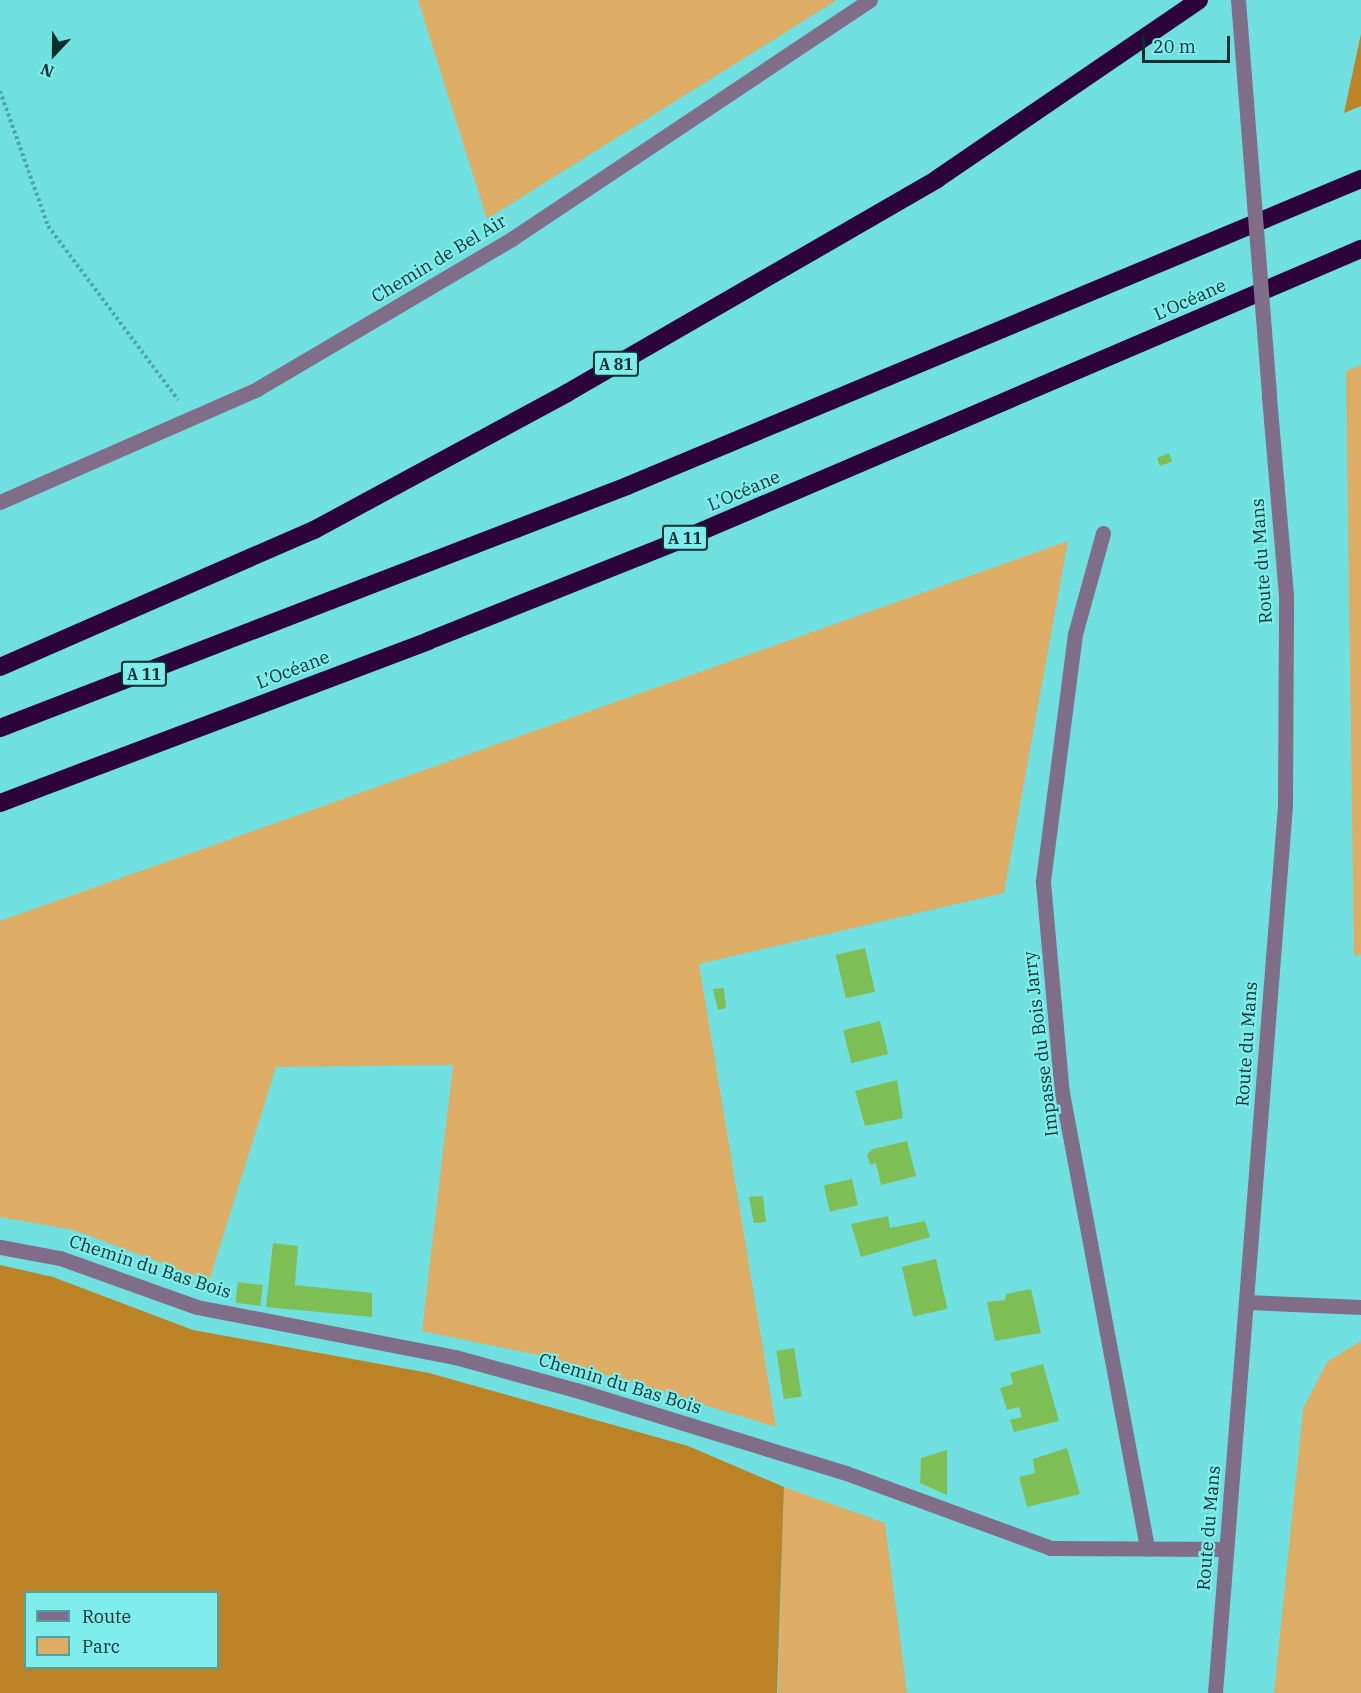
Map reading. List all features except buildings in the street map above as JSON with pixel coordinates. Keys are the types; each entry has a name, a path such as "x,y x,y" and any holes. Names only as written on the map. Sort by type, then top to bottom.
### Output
{"highway":[{"name":"A 81","path":"0,667 314,530 567,393 937,180 1198,0"},
{"name":"A 11","path":"0,728 627,486 1361,179"},
{"name":"L’Océane","path":"0,803 428,641 690,536 1361,249"}],"street":[{"name":"Chemin de Bel Air","path":"0,501 257,389 513,238 870,0"},
{"name":"Route du Mans","path":"1215,1693 1285,805 1286,595 1238,0"},
{"name":"Impasse du Bois Jarry","path":"1103,533 1075,634 1043,882 1062,1093 1147,1548"},
{"name":"Chemin du Bas Bois","path":"0,1247 60,1258 197,1307 349,1340 455,1357 576,1390 846,1473 1051,1548 1226,1549"},
{"path":"1247,1302 1361,1307"}],"path":[{"path":"0,91 48,226 191,417"}],"green space":[{"path":"418,0 837,0 487,219"},
{"path":"1361,365 1361,955 1354,956 1346,371"},
{"path":"1068,541 1004,893 699,964 776,1427 543,1356 422,1331 453,1065 276,1067 209,1281 74,1230 0,1217 0,921"},
{"path":"1361,1341 1361,1693 1274,1693 1303,1409 1327,1362"},
{"path":"784,1487 885,1523 907,1693 778,1693"}],"shaded area":[{"path":"1361,34 1361,106 1344,113"},
{"path":"0,1265 53,1277 193,1330 429,1373 688,1446 784,1487 777,1693 0,1693"}]}
